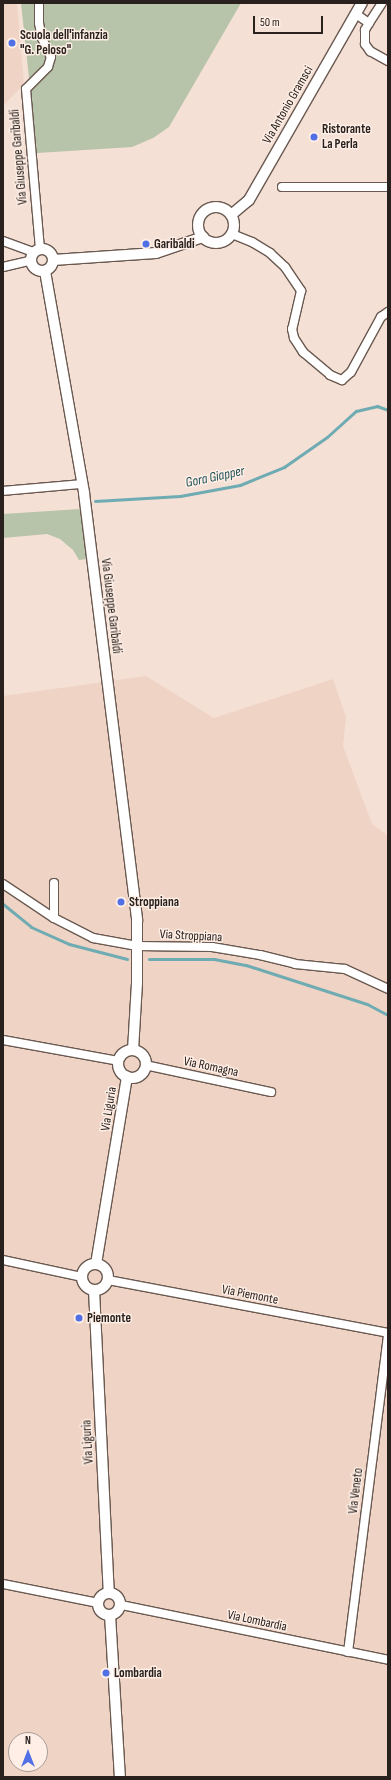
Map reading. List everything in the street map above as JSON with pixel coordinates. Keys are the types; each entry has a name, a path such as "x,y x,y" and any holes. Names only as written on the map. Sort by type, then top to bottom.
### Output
{"street":[{"name":"Via Giuseppe Garibaldi","path":"34,254 26,88 48,67 52,57 42,38 39,23 39,3"},
{"name":"Via Antonio Gramsci","path":"231,215 249,200 362,3"},
{"path":"382,3 365,30 365,44 370,51 388,61"},
{"path":"356,14 370,23"},
{"path":"282,187 388,187"},
{"path":"219,207 227,211 231,215 234,224 232,234 225,240 217,243 208,241 203,237 198,228 199,219 203,212 219,207"},
{"path":"232,234 252,242 270,253 285,267 301,291 292,329 294,338 303,352 330,375 342,380 351,372 381,318 388,312"},
{"path":"53,260 156,253 190,243 203,237"},
{"path":"3,240 34,254"},
{"path":"3,266 34,254 51,252 53,260 51,267 45,271 34,268 34,254"},
{"name":"Via Giuseppe Garibaldi","path":"45,271 86,507 137,921 137,946"},
{"path":"3,491 83,489"},
{"path":"54,883 54,918"},
{"name":"Via Stroppiana","path":"3,884 54,918 93,938 137,946 212,947 260,955 294,964 345,969 388,989"},
{"path":"133,1050 137,983 137,946"},
{"path":"3,1040 118,1061"},
{"path":"133,1050 141,1054 145,1059 145,1065 140,1074 134,1077 127,1077 121,1072 118,1061 125,1051 133,1050"},
{"name":"Via Romagna","path":"145,1065 271,1092"},
{"name":"Via Liguria","path":"96,1264 127,1077"},
{"path":"3,1260 82,1278"},
{"path":"96,1264 106,1270 108,1280 104,1286 94,1290 86,1287 82,1278 85,1269 96,1264"},
{"name":"Via Piemonte","path":"108,1280 388,1333"},
{"name":"Via Liguria","path":"94,1290 109,1592"},
{"name":"Via Veneto","path":"348,1652 388,1333"},
{"path":"3,1584 98,1603 103,1612 110,1615 118,1611 120,1605 118,1597 109,1592 101,1596 98,1603"},
{"name":"Via Lombardia","path":"120,1605 388,1660"},
{"path":"110,1615 120,1777"}],"shaded area":[{"name":"Scuola dell'infanzia \"G. Peloso\"","path":"3,3 17,3 24,84 3,106"},
{"path":"146,676 214,718 333,679 346,717 343,746 372,824 388,836 388,1777 3,1777 3,696"}],"green space":[{"path":"21,3 241,3 169,127 153,138 132,147 37,153"},
{"path":"80,509 87,559 79,560 73,550 60,539 47,534 3,538 3,514"}],"waterway":[{"name":"Gora Giapper","path":"95,501 180,496 240,485 284,467 327,437 356,411 377,406 388,410"},
{"path":"3,904 31,927 69,944 127,959"},
{"path":"149,959 214,959 246,965 367,1004 388,1015"}],"place":[{"name":"Scuola dell'infanzia \"G. Peloso\"","path":"12,43"},
{"name":"Ristorante La Perla","path":"314,137"},
{"name":"Garibaldi","path":"146,244"},
{"name":"Stroppiana","path":"121,902"},
{"name":"Piemonte","path":"79,1318"},
{"name":"Lombardia","path":"106,1673"}]}
